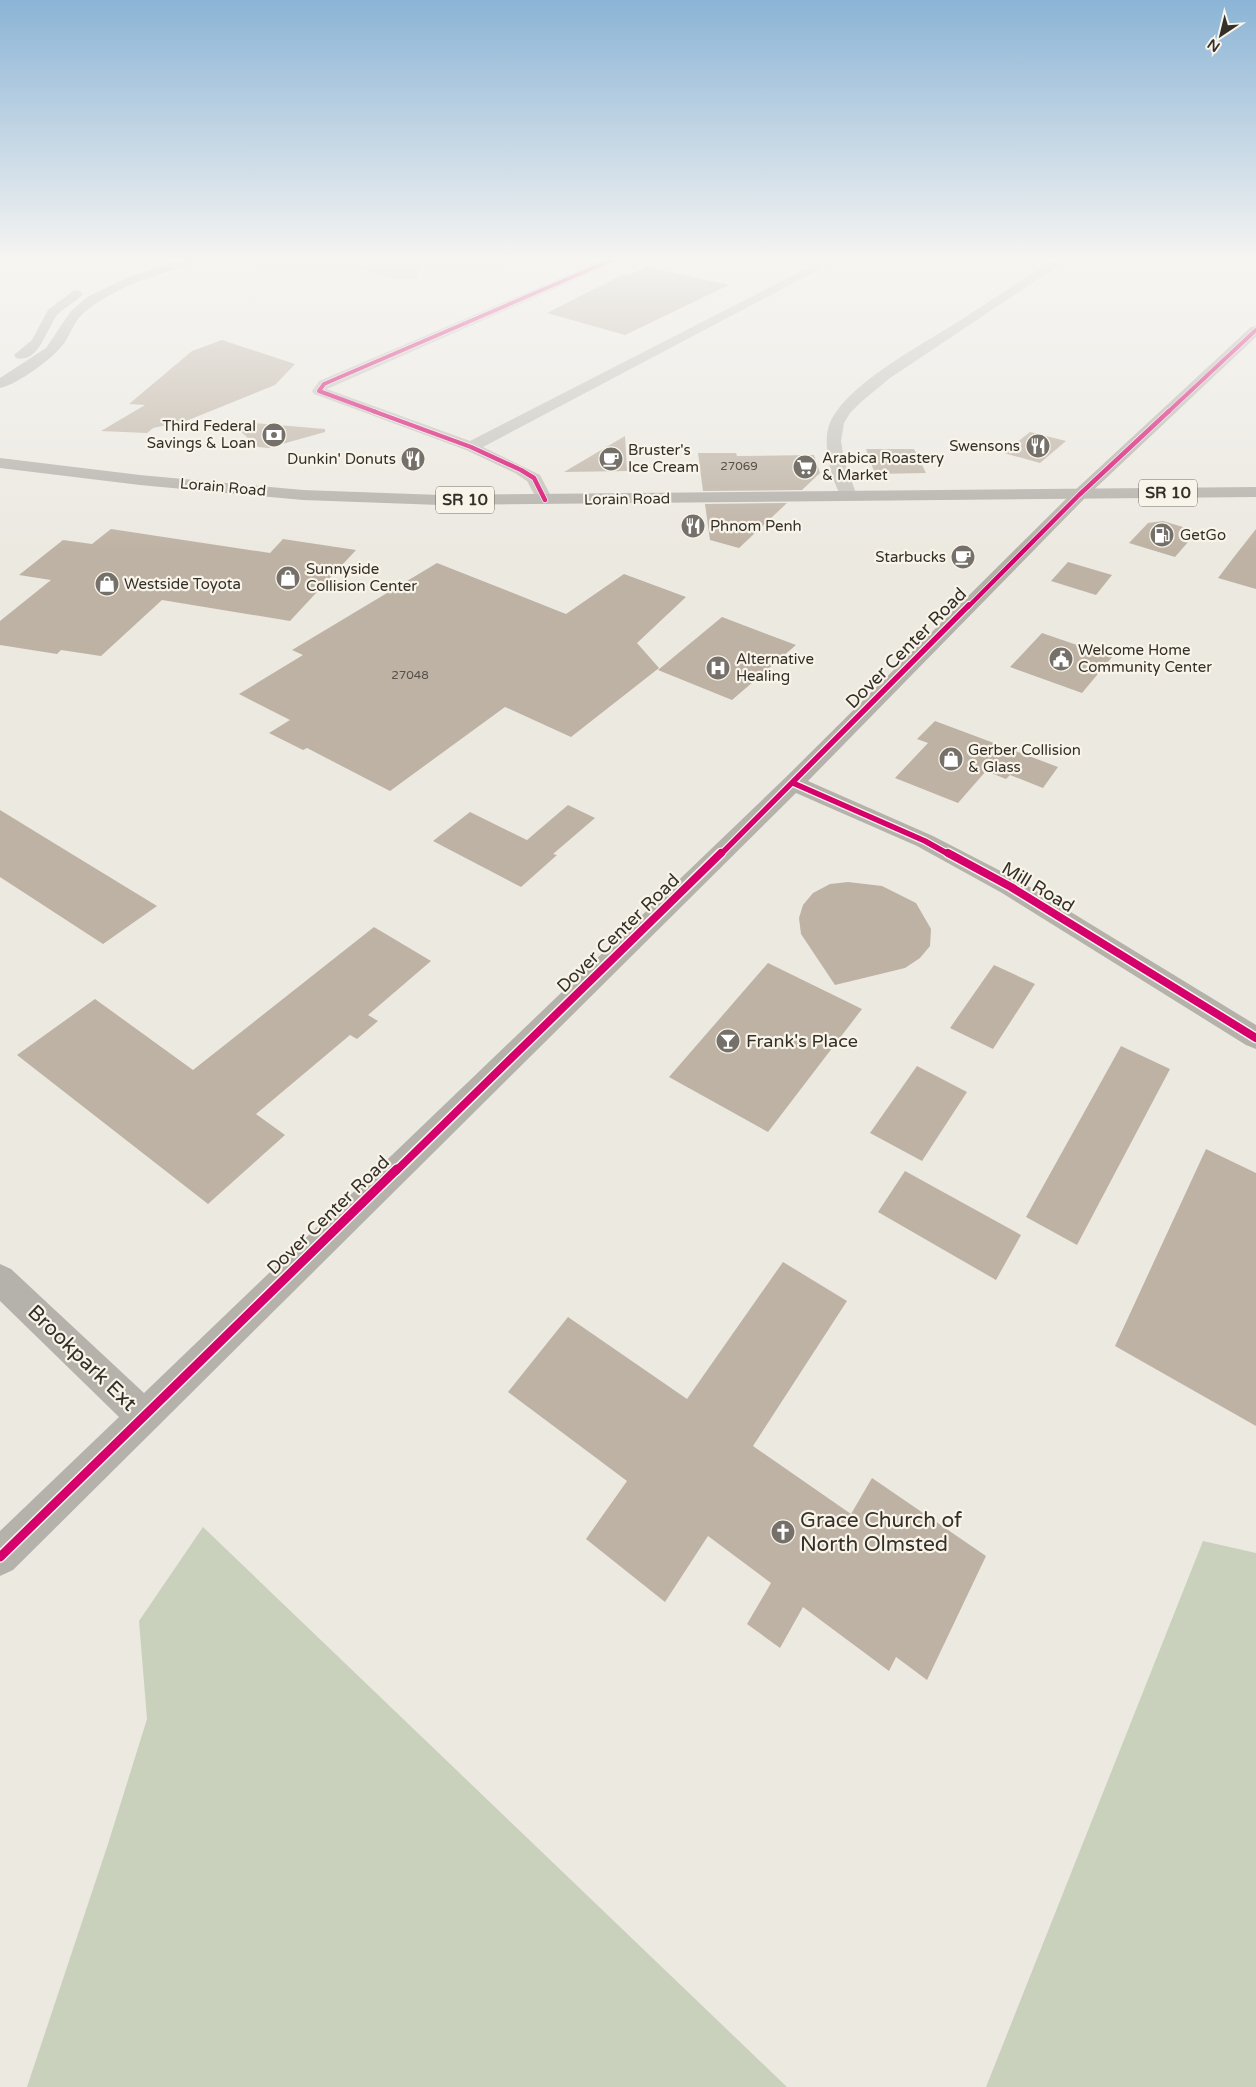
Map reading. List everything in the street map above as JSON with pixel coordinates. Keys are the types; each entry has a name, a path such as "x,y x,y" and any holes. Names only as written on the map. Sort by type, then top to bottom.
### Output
{"main road":[{"name":"Lorain Road","path":"0,463 140,480 303,495 440,500 1256,492"}],"street":[{"path":"13,359 17,356"},
{"path":"0,384 43,356"},
{"path":"390,356 320,387 319,391 327,396 471,447 521,470 534,478 544,500"},
{"path":"471,447 645,356"},
{"path":"850,496 836,461 833,440 837,423 850,404 881,379 915,356"},
{"name":"Dover Center Road","path":"0,1557 793,783 1079,495 1228,356"},
{"name":"Mill Road","path":"793,783 925,841 1011,887 1256,1038"},
{"name":"Brookpark Ext","path":"0,1279 143,1416"}],"green space":[{"path":"203,1527 787,2087 27,2087 108,1844 147,1719 139,1621"},
{"path":"1203,1541 1256,1553 1256,2087 986,2087"}],"building":[{"path":"186,356 272,356 295,364 275,385 186,421 153,428 147,433 101,431 145,405 129,404"},
{"path":"229,421 325,429 325,432 268,448 258,447"},
{"path":"1030,432 1066,441 1040,463 1004,453"},
{"path":"625,436 627,471 564,472"},
{"path":"866,449 914,449 926,473 875,474"},
{"path":"698,453 736,453 737,456 814,455 820,473 802,490 703,491"},
{"path":"787,503 739,548 710,540 705,504"},
{"path":"1163,521 1196,531 1175,557 1129,543 1148,523"},
{"path":"111,529 270,553 283,539 356,550 290,621 162,600 101,656 61,650 57,654 0,645 0,621 51,580 19,575 63,540 92,544"},
{"path":"1256,529 1256,589 1218,578 1234,557"},
{"path":"1068,562 1112,575 1096,595 1051,581"},
{"path":"437,563 566,614 624,574 686,597 637,643 659,668 571,737 505,707 390,791 307,748 303,750 269,733 290,720 239,694 303,655 292,650"},
{"path":"722,617 796,645 732,700 658,670"},
{"path":"1042,633 1112,657 1082,693 1010,667"},
{"path":"935,721 1058,767 1043,788 1010,775 1006,779 986,771 958,803 895,778 928,743 917,739"},
{"path":"568,805 595,818 553,854 557,855 521,887 433,841 470,812 527,840"},
{"path":"0,810 157,906 103,944 0,877"},
{"path":"848,882 882,886 916,903 931,929 930,946 920,958 905,968 835,985 801,934 799,918 803,905 813,893 830,884"},
{"path":"374,927 431,961 368,1015 378,1021 357,1039 350,1035 256,1114 285,1135 208,1204 17,1055 95,999 193,1070"},
{"path":"768,963 862,1009 768,1132 669,1077"},
{"path":"994,965 1035,984 993,1049 950,1028"},
{"path":"1121,1046 1170,1069 1077,1245 1026,1217"},
{"path":"917,1066 967,1092 922,1161 870,1133"},
{"path":"1206,1149 1256,1173 1256,1426 1115,1346"},
{"path":"905,1171 1021,1235 996,1280 878,1212"},
{"path":"783,1262 847,1301 753,1446 851,1514 872,1478 986,1556 927,1680 896,1657 889,1671 803,1607 780,1648 747,1624 771,1583 708,1536 665,1602 586,1539 627,1481 508,1392 568,1317 687,1399"}],"cycle path":[{"path":"388,356 324,384 319,391 471,447 521,470 534,478 545,500"},
{"path":"0,1557 793,783 1079,495 1228,356"},
{"path":"793,783 925,841 1011,887 1256,1038"}],"place":[{"name":"Third Federal Savings & Loan","path":"274,435"},
{"name":"Swensons","path":"1038,446"},
{"name":"Dunkin' Donuts","path":"413,459"},
{"name":"Bruster's Ice Cream","path":"611,459"},
{"name":"Arabica Roastery & Market","path":"805,467"},
{"name":"Phnom Penh","path":"693,526"},
{"name":"GetGo","path":"1162,535"},
{"name":"Starbucks","path":"963,557"},
{"name":"Sunnyside Collision Center","path":"288,578"},
{"name":"Westside Toyota","path":"107,584"},
{"name":"Welcome Home Community Center","path":"1061,659"},
{"name":"Alternative Healing","path":"718,668"},
{"name":"Gerber Collision & Glass","path":"951,759"},
{"name":"Frank's Place","path":"728,1041"},
{"name":"Grace Church of North Olmsted","path":"783,1532"}]}
